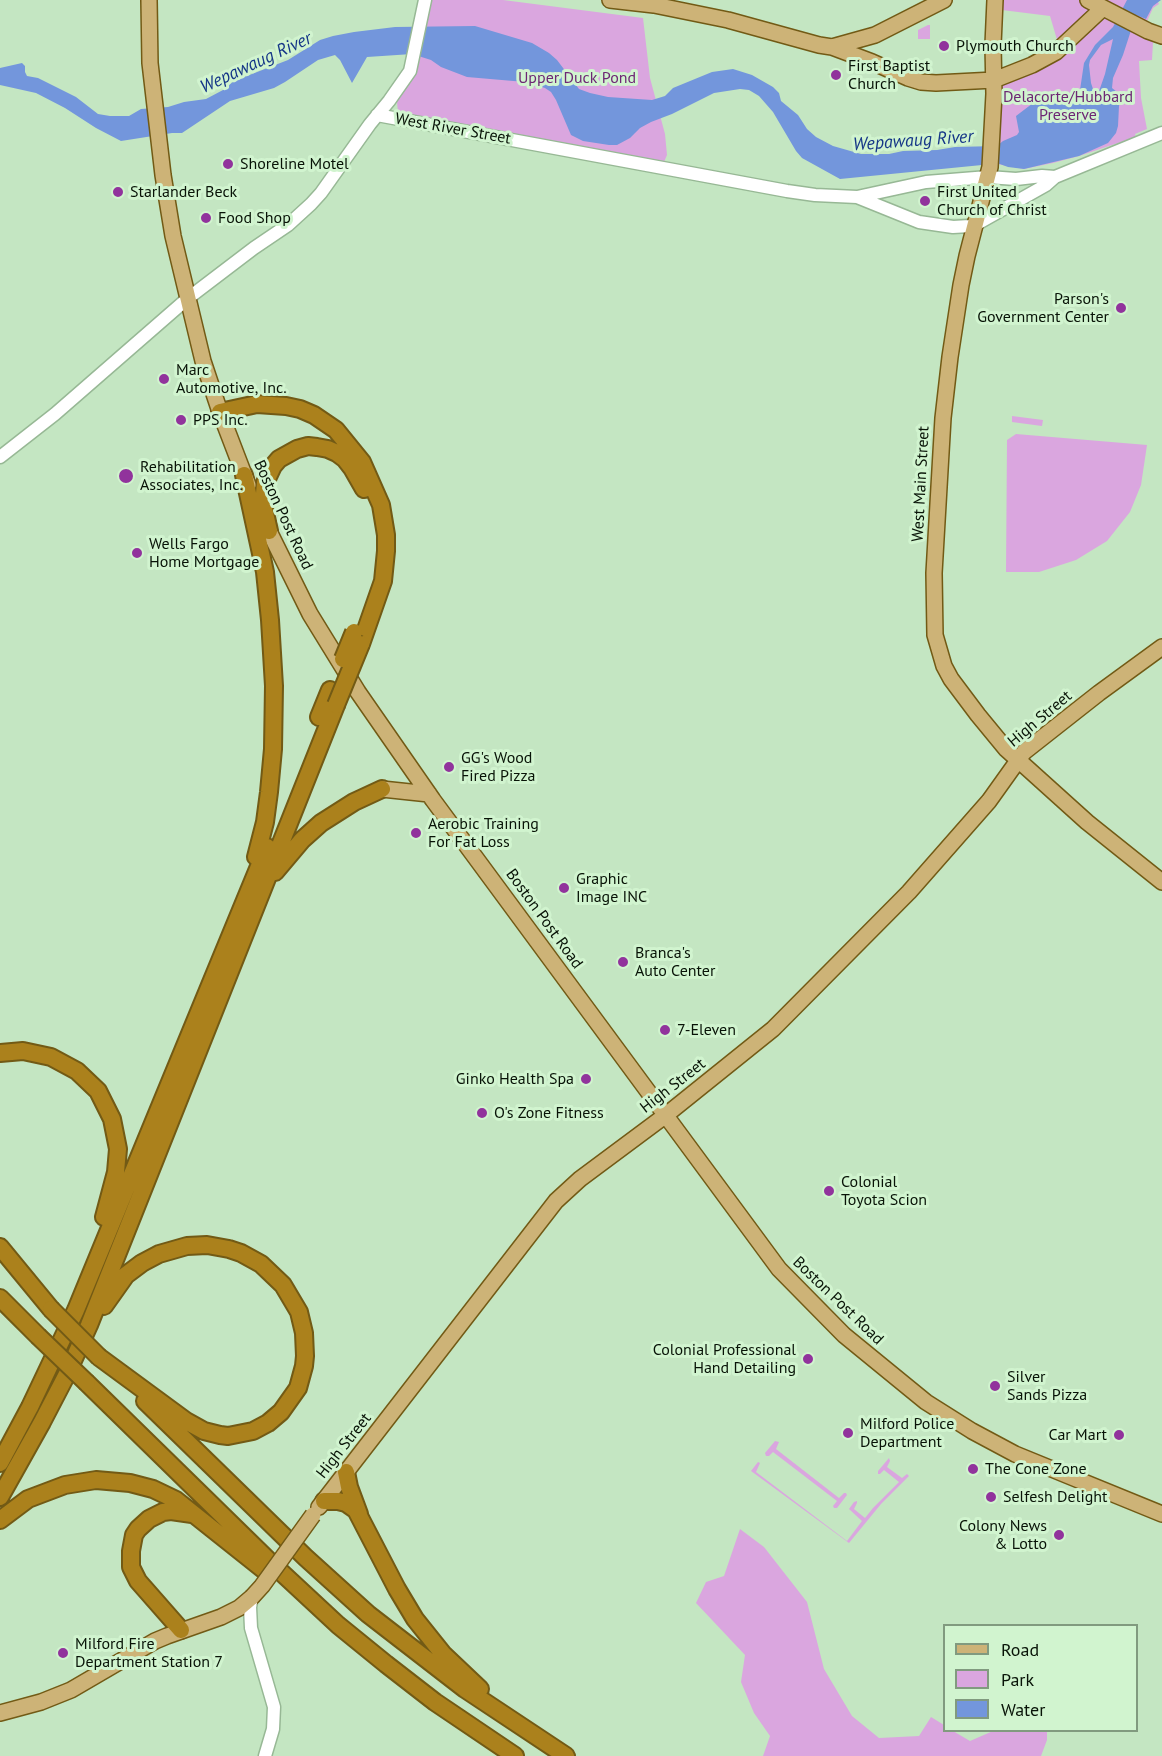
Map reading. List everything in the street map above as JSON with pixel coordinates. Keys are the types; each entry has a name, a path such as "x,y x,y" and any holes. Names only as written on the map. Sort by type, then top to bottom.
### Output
{"highway":[{"path":"78,1351 242,924 357,638 383,581 386,536 376,489 362,462 336,430 314,415 286,406 257,404 220,412"},
{"path":"269,531 263,493 268,475 279,459 297,448 308,446 328,449 345,459 364,489 375,536 374,572 357,638"},
{"path":"242,924 265,822 273,749 274,686 270,620 263,562 244,475"},
{"path":"0,1463 65,1333 242,924 283,862 311,831 344,808 382,789"},
{"path":"0,1053 41,1054 69,1065 98,1091 115,1129 118,1160 113,1186 65,1333"},
{"path":"0,1497 78,1351 113,1292 133,1269 150,1258 167,1250 207,1245 229,1249 252,1258 269,1270 283,1285 295,1304 302,1323 305,1344 302,1378 287,1405 275,1418 260,1428 236,1435 220,1435 195,1426 99,1357"},
{"path":"0,1247 51,1310"},
{"path":"0,1259 268,1522 355,1602 439,1671 566,1756"},
{"path":"0,1298 291,1582 361,1645"},
{"path":"346,1472 361,1518 406,1605 429,1637 463,1674 543,1742"},
{"path":"0,1520 19,1505 46,1491 65,1485 96,1480 120,1481 153,1489 176,1500 286,1589 435,1702 515,1756"},
{"path":"324,1501 346,1503 352,1506 361,1518"},
{"path":"181,1630 138,1581 131,1567 131,1551 134,1535 138,1529 156,1515 179,1511 196,1515"}],"main road":[{"name":"Boston Post Road","path":"148,0 150,63 173,236 203,361 244,475 269,531 305,604 358,692 429,794 779,1269 833,1325 855,1346 926,1402 978,1434 1015,1454 1162,1514"},
{"path":"610,0 654,5 728,20 832,47 908,78 936,83 994,80 1032,65 1056,52 1095,16 1108,11"},
{"path":"832,47 885,30 944,0"},
{"name":"West Main Street","path":"995,0 992,143 989,171 961,285 945,393 934,573 934,620 938,649 951,679 978,715 1017,760 1087,822 1162,882"},
{"path":"1088,0 1155,33"},
{"name":"High Street","path":"0,1713 41,1702 71,1690 166,1635 231,1613 252,1597 556,1201 580,1179 666,1115 773,1029 909,892 989,801 1024,752 1162,647"},
{"path":"382,789 429,794"}],"street":[{"path":"377,115 410,71 425,0"},
{"name":"West River Street","path":"0,457 55,414 187,299 288,225 321,194 377,115 815,195 856,197 989,171 1016,179 1055,177"},
{"name":"West River Street","path":"856,197 919,222 953,227 975,225 1046,185 1055,177 1162,133"},
{"path":"252,1597 251,1628 274,1707 273,1729 265,1756"}],"green space":[{"name":"Upper Duck Pond","path":"431,0 503,0 643,18 650,78 665,134 667,155 664,162 401,115 398,112 397,102 416,72"},
{"name":"Delacorte/Hubbard Preserve","path":"1003,0 1157,0 1159,4 1153,8 1142,36 1153,42 1152,60 1139,61 1141,98 1147,129 1135,134 1136,137 1053,163 1024,169 997,164 999,91 1005,82 1058,43 1050,16 1002,10"},
{"path":"930,25 930,39 918,39 918,30"},
{"path":"1012,416 1043,420 1042,426 1012,422"},
{"path":"1016,434 1147,445 1141,485 1130,512 1107,541 1076,560 1039,572 1006,572 1007,440"},
{"path":"775,1441 779,1442 776,1449 839,1498 846,1493 847,1495 837,1508 833,1506 837,1501 773,1452 766,1456 765,1453"},
{"path":"889,1458 887,1467 902,1478 907,1474 909,1476 881,1504 849,1543 751,1471 758,1462 760,1463 756,1472 847,1541 862,1521 849,1509 854,1502 857,1501 854,1509 865,1518 899,1482 884,1470 878,1474"},
{"path":"740,1529 764,1547 807,1602 824,1669 852,1716 879,1738 919,1736 931,1717 943,1724 943,1732 955,1732 970,1741 991,1732 1047,1732 1047,1740 1041,1756 763,1756 770,1736 754,1713 741,1682 745,1655 696,1603 706,1582 724,1576"}],"water":[{"path":"1127,0 1161,0 1153,6 1146,19 1136,15 1113,78 1112,88 1122,96 1116,133 1108,143 1079,156 1024,169 982,162 982,165 840,179 802,158 773,112 759,96 749,90 714,93 651,122 617,145 609,145 583,141 571,135 556,100 545,88 525,82 467,77 412,54 367,57 352,83 335,55 318,60 274,88 230,101 182,133 121,141 36,93 0,85 0,68 22,63 27,76 38,78 76,97 98,114 129,116 141,109 168,107 206,99 234,81 288,60 320,40 333,36 395,27 475,26 532,43 557,60 579,89 608,97 652,100 665,96 673,88 712,72 733,69 752,75 773,87 779,93 781,101 798,115 807,129 816,137 833,146 861,154 889,154 955,147 997,146 1017,135 1019,132 1016,116 1041,97 1056,93 1075,102 1080,90 1084,63 1095,45 1113,27","holes":["1113,39 1105,74 1096,98 1091,83 1090,60 1101,45"]}],"place":[{"name":"Plymouth Church","path":"944,46"},
{"name":"First Baptist Church","path":"836,75"},
{"name":"Shoreline Motel","path":"228,164"},
{"name":"Starlander Beck","path":"118,192"},
{"name":"First United Church of Christ","path":"925,201"},
{"name":"Food Shop","path":"206,218"},
{"name":"Parson's Government Center","path":"1121,308"},
{"name":"Marc Automotive, Inc.","path":"164,379"},
{"name":"PPS Inc.","path":"181,420"},
{"name":"Rehabilitation Associates, Inc.","path":"126,476"},
{"name":"Wells Fargo Home Mortgage","path":"137,553"},
{"name":"GG's Wood Fired Pizza","path":"449,767"},
{"name":"Aerobic Training For Fat Loss","path":"416,833"},
{"name":"Graphic Image INC","path":"564,888"},
{"name":"Branca's Auto Center","path":"623,962"},
{"name":"7-Eleven","path":"665,1030"},
{"name":"Ginko Health Spa","path":"586,1079"},
{"name":"O's Zone Fitness","path":"482,1113"},
{"name":"Colonial Toyota Scion","path":"829,1191"},
{"name":"Colonial Professional Hand Detailing","path":"808,1359"},
{"name":"Silver Sands Pizza","path":"995,1386"},
{"name":"Milford Police Department","path":"848,1433"},
{"name":"Car Mart","path":"1119,1435"},
{"name":"The Cone Zone","path":"973,1469"},
{"name":"Selfesh Delight","path":"991,1497"},
{"name":"Colony News & Lotto","path":"1059,1535"},
{"name":"Milford Fire Department Station 7","path":"63,1653"}],"water label":[{"name":"Wepawaug River","path":"256,63"},
{"name":"Wepawaug River","path":"913,141"}]}
